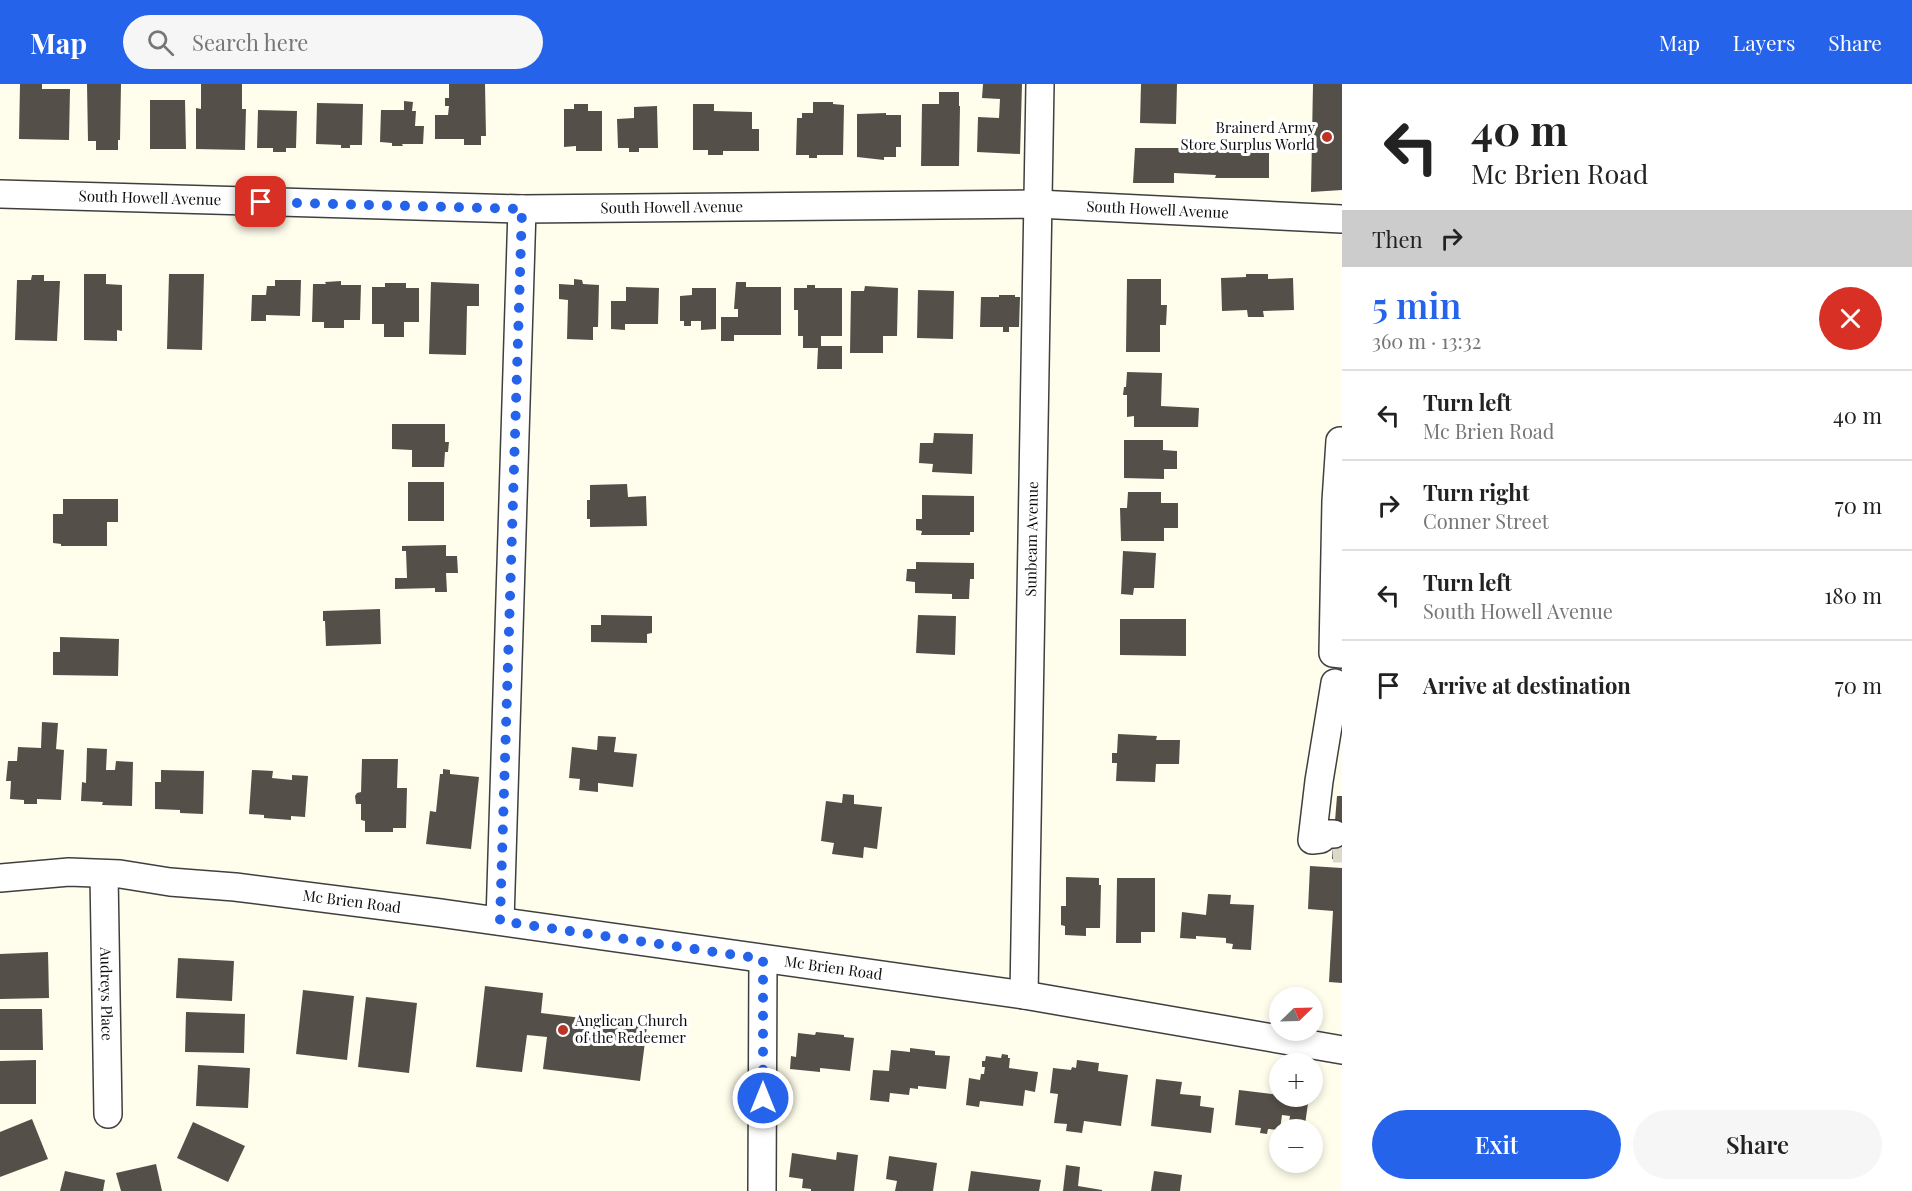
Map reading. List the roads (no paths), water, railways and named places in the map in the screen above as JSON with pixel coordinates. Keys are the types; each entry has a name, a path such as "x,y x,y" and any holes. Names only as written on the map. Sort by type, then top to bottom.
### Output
{"street":[{"name":"Sunbeam Avenue","path":"1024,994 1040,84"},
{"name":"South Howell Avenue","path":"0,194 522,209 1037,204 1342,219"},
{"path":"500,921 522,209"},
{"path":"1342,441 1340,441 1336,501 1333,653 1342,654"},
{"path":"1329,841 1312,840 1330,781 1335,683"},
{"name":"Mc Brien Road","path":"0,878 69,872 120,874 170,882 235,887 500,921 1024,994 1342,1050"},
{"name":"Audreys Place","path":"104,874 108,1114"},
{"path":"762,1191 763,959"}],"tunnel":[{"path":"1333,849 1342,849"}],"place":[{"name":"Brainerd Army Store Surplus World","path":"1327,137"},
{"name":"Anglican Church of the Redeemer","path":"563,1030"}]}
